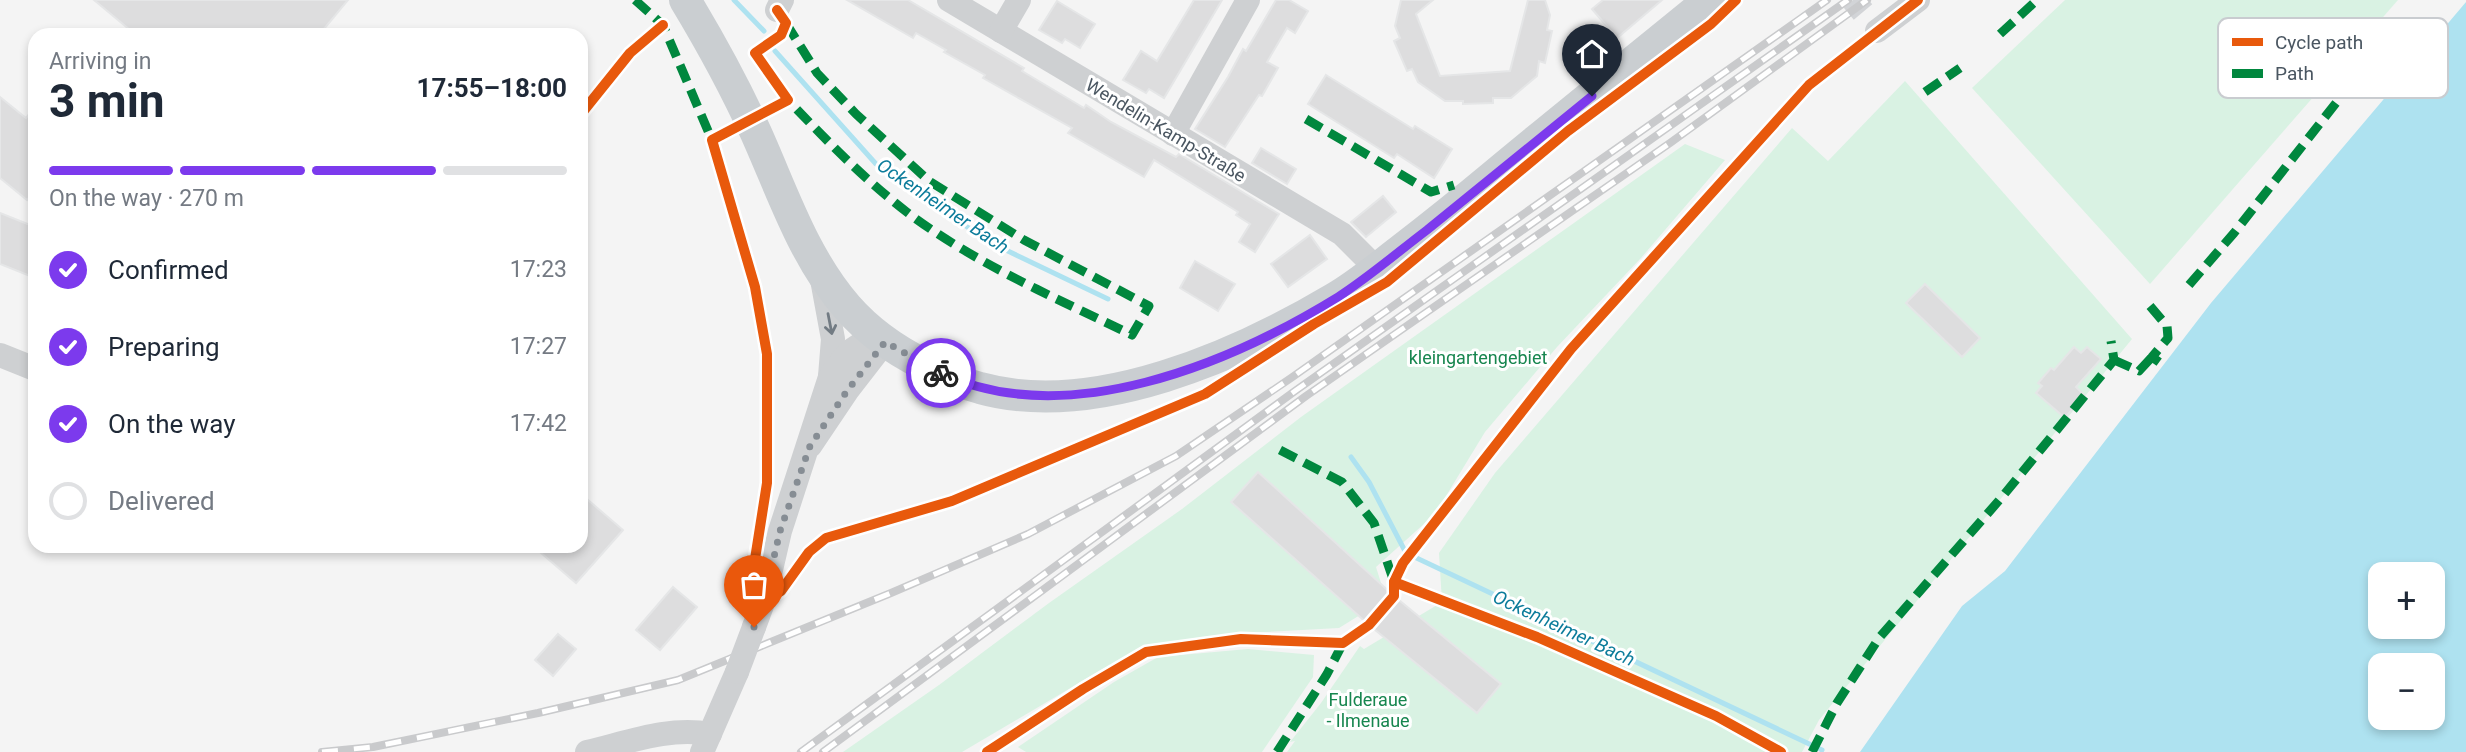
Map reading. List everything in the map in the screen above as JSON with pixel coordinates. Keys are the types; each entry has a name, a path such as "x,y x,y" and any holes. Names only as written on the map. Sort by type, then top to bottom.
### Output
{"main road":[{"path":"685,0 740,99 792,219 821,271 847,307 885,342 934,370 980,388 1021,396 1066,396 1166,375 1241,348 1339,296 1377,269 1709,0"}],"street":[{"name":"Wendelin-Kamp-Straße","path":"949,0 1342,234 1377,269"},
{"path":"1001,31 1019,0"},
{"path":"1172,134 1248,0"},
{"path":"1877,31 1918,0"},
{"path":"587,752 687,731 706,743 764,600 780,531 810,446 830,377 833,339 821,271"},
{"path":"810,446 847,391 885,342 876,340 860,344 844,356 830,377"},
{"path":"0,355 28,366"}],"green space":[{"path":"2065,0 2398,0 2382,18 2218,18 2218,98 2312,98 2150,284 1972,88"},
{"name":"Fulderaue - Ilmenaue","path":"1905,81 2132,339 1819,720 1802,752 1287,752 1295,741 1290,742 1360,646 1364,649 1442,602 1439,553 1495,473 1792,128 1828,161"},
{"name":"kleingartengebiet","path":"1685,144 1725,160 1641,258 1557,347 1485,432 1435,514 1376,567 1386,599 1339,628 1248,633 1154,644 1101,670 962,752 843,752 1182,509 1301,417"},
{"path":"1248,649 1314,655 1313,677 1262,752 1026,752 1018,747 1114,682 1158,657"}],"water":[{"path":"2466,2 2466,752 1860,752 1962,606 2005,571 2211,303 2385,98 2448,98 2448,23"}],"building":[{"path":"94,0 348,0 325,28 128,28"},
{"path":"847,0 908,0 1024,68 1022,71 1084,108 1086,105 1111,122 1176,157 1179,154 1279,214 1255,252 1239,242 1250,224 1236,215 1238,212 1154,160 1144,177 1068,133 1072,128 983,78 985,75 944,52 946,50 916,33 913,38"},
{"path":"1194,0 1222,0 1164,98 1149,89 1146,93 1123,80 1141,51 1157,61"},
{"path":"1276,0 1289,0 1308,11 1295,33 1287,28 1267,62 1278,68 1262,96 1259,95 1225,147 1195,129"},
{"path":"1401,0 1433,0 1416,14 1440,76 1510,71 1528,0 1545,0 1550,15 1547,30 1552,31 1545,63 1539,61 1537,76 1511,98 1493,98 1493,103 1463,104 1463,101 1445,101 1418,82 1412,69 1407,71 1394,41 1400,38 1395,26"},
{"path":"1603,0 1662,0 1617,38 1592,9"},
{"path":"1057,1 1095,24 1080,48 1065,39 1062,43 1039,30"},
{"path":"1326,75 1413,129 1415,126 1452,149 1434,178 1397,154 1394,158 1308,104"},
{"path":"0,97 26,118 28,116 28,199 0,178"},
{"path":"1261,148 1296,169 1287,184 1252,163"},
{"path":"1383,196 1396,212 1366,237 1351,222"},
{"path":"0,213 28,224 28,275 0,264"},
{"path":"1310,235 1327,259 1288,287 1271,264"},
{"path":"1195,261 1235,284 1218,311 1180,288"},
{"path":"1925,284 1980,338 1962,357 1906,303"},
{"path":"2074,347 2081,353 2087,347 2101,359 2076,387 2084,395 2065,418 2036,393 2042,386 2038,383 2051,368 2054,370"},
{"path":"1258,472 1394,596 1501,684 1477,713 1369,625 1231,502"},
{"path":"588,500 623,530 576,583 541,553 588,553"},
{"path":"673,587 697,607 660,650 636,630"},
{"path":"558,634 576,649 553,676 535,660"}],"waterway":[{"name":"Ockenheimer Bach","path":"734,0 764,31"},
{"name":"Ockenheimer Bach","path":"775,51 876,164 989,242 1108,299"},
{"name":"Ockenheimer Bach","path":"1351,457 1369,482 1406,553 1822,750"}],"tunnel":[{"path":"1853,0 1863,12"}],"railway":[{"path":"322,752 373,747 538,713 678,680 1028,534 1176,456 1827,0"},
{"path":"801,752 1295,391 1848,0"},
{"path":"823,752 1306,396 1670,143 1867,0"}],"marked path":[{"path":"635,0 663,25 714,145"},
{"path":"2000,34 2037,0"},
{"path":"786,23 817,73 856,114 929,181 1024,240 1149,306 1132,335 1017,279 934,231 861,173 788,100"},
{"path":"1925,92 1960,68"},
{"path":"2189,285 2234,233 2340,98"},
{"path":"1306,119 1431,192 1454,185"},
{"path":"2150,306 2167,326 2168,338 2152,357 2163,365"},
{"path":"1812,752 1837,703 1879,638 2002,497 2114,360 2111,341"},
{"path":"2114,360 2139,371 2152,357"},
{"path":"1280,450 1342,482 1374,523 1394,582"},
{"path":"1277,752 1327,674 1343,643"}],"cycle path":[{"path":"777,10 786,23 781,35 755,53 788,100 712,140 755,287 767,354 767,483 749,597 764,600 781,591 809,552 826,538 952,501 1205,394 1314,324 1387,282 1568,131 1711,24 1736,0"},
{"path":"987,752 1083,689 1146,652 1241,639 1343,643 1369,625 1394,596 1394,582 1403,563 1571,349 1809,85 1918,0"},
{"path":"588,105 630,53 663,25"},
{"path":"1394,582 1537,637 1716,716 1781,752"}],"way so far":[{"path":"754,627 764,600 780,531 810,446 847,391 885,342 941,373"}],"route":[{"path":"941,373 958,381 1000,393 1066,396 1137,384 1241,348 1339,296 1377,269 1592,96"}]}
